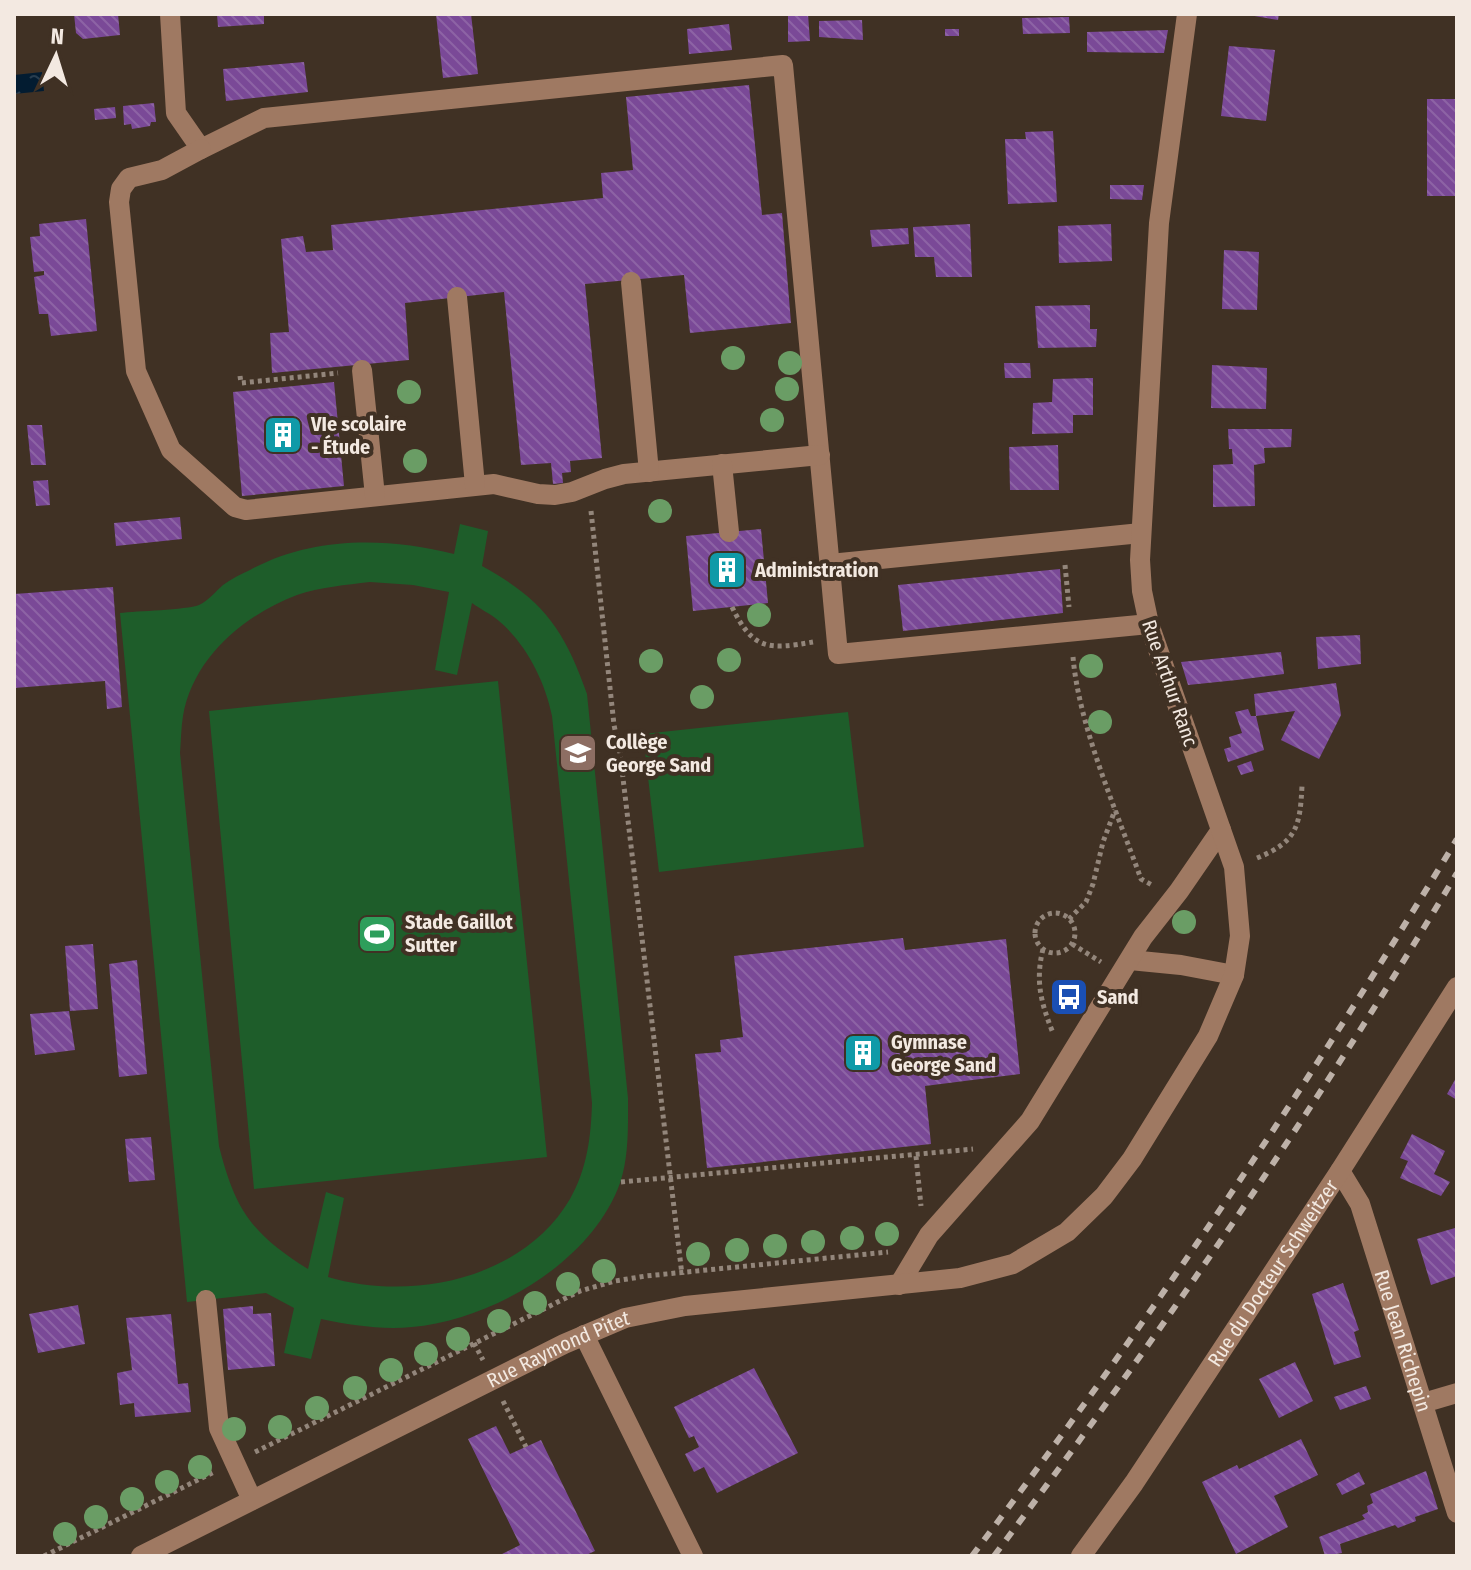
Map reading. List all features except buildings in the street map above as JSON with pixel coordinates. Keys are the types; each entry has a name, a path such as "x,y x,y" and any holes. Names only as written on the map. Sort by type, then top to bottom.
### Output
{"street":[{"path":"170,14 176,113 201,149"},
{"name":"Rue Arthur Ranc","path":"1013,1264 1067,1232 1104,1196 1132,1159 1208,1036 1234,975 1240,936 1234,867 1149,624 1142,591 1141,533 1159,223 1187,14"},
{"path":"820,455 615,476 555,495 508,486 475,485 246,510 235,507 171,450 136,371 119,202 121,189 129,178 162,170 264,118 783,65 820,455 837,637 838,654 1149,624"},
{"path":"631,282 649,472"},
{"path":"457,297 475,485"},
{"path":"362,370 375,496"},
{"path":"722,464 729,532"},
{"path":"830,564 1141,533"},
{"path":"899,1285 929,1235 1030,1121 1143,937 1221,830"},
{"path":"1130,960 1234,975"},
{"name":"Rue du Docteur Schweitzer","path":"1081,1556 1134,1483 1457,987"},
{"name":"Rue Jean Richepin","path":"1340,1171 1360,1204 1457,1513"},
{"name":"Rue Raymond Pitet","path":"141,1556 584,1335 625,1318 685,1306 960,1278 1013,1264"},
{"path":"206,1300 219,1428 252,1500"},
{"path":"584,1335 693,1556"},
{"path":"1423,1403 1457,1393"}],"path":[{"path":"240,376 241,383 362,370"},
{"path":"588,486 614,725 673,1179 685,1306"},
{"path":"1063,540 1076,691 1141,879 1151,885 1179,891"},
{"path":"732,607 743,630 760,643 781,648 837,637"},
{"path":"1234,867 1276,850 1290,839 1301,817 1302,786"},
{"path":"1069,919 1086,902 1116,809"},
{"path":"1057,913 1069,919 1075,931 1072,944 1055,953 1043,949 1036,939 1036,926 1040,920 1057,913"},
{"path":"1043,949 1038,968 1041,1003 1055,1038 1063,1025"},
{"path":"1094,975 1109,949"},
{"path":"621,1182 981,1148"},
{"path":"916,1155 922,1215"}],"green space":[{"path":"460,524 488,531 482,566 520,591 548,618 569,651 587,694 628,1098 625,1163 620,1183 606,1212 587,1238 536,1282 474,1313 443,1322 389,1328 321,1319 311,1359 284,1353 294,1308 266,1293 187,1302 120,613 193,607 243,573 274,559 324,546 376,543 429,548 454,554","holes":["370,582 413,585 449,592 435,670 457,675 472,603 509,630 533,664 545,690 552,716 592,1103 589,1140 580,1176 570,1199 550,1226 524,1248 495,1265 463,1277 395,1287 328,1277 344,1198 326,1192 308,1269 259,1232 239,1204 232,1187 219,1146 180,753 183,716 198,675 224,641 258,614 315,590"]},
{"name":"Stade Gaillot Sutter","path":"498,681 547,1157 254,1189 209,711"},
{"path":"848,712 864,847 659,872 643,734"}],"water":[{"path":"42,72 44,91 14,94 14,75"}],"railway":[{"path":"972,1556 1100,1382 1224,1204 1343,1023 1457,839"},
{"path":"994,1556 1116,1390 1292,1135 1457,873"}],"place":[{"name":"VIe scolaire - Étude","path":"283,435"},
{"name":"Administration","path":"727,570"},
{"name":"Collège George Sand","path":"578,753"},
{"name":"Stade Gaillot Sutter","path":"377,934"},
{"name":"Sand","path":"1069,997"},
{"name":"Gymnase George Sand","path":"863,1053"}]}
